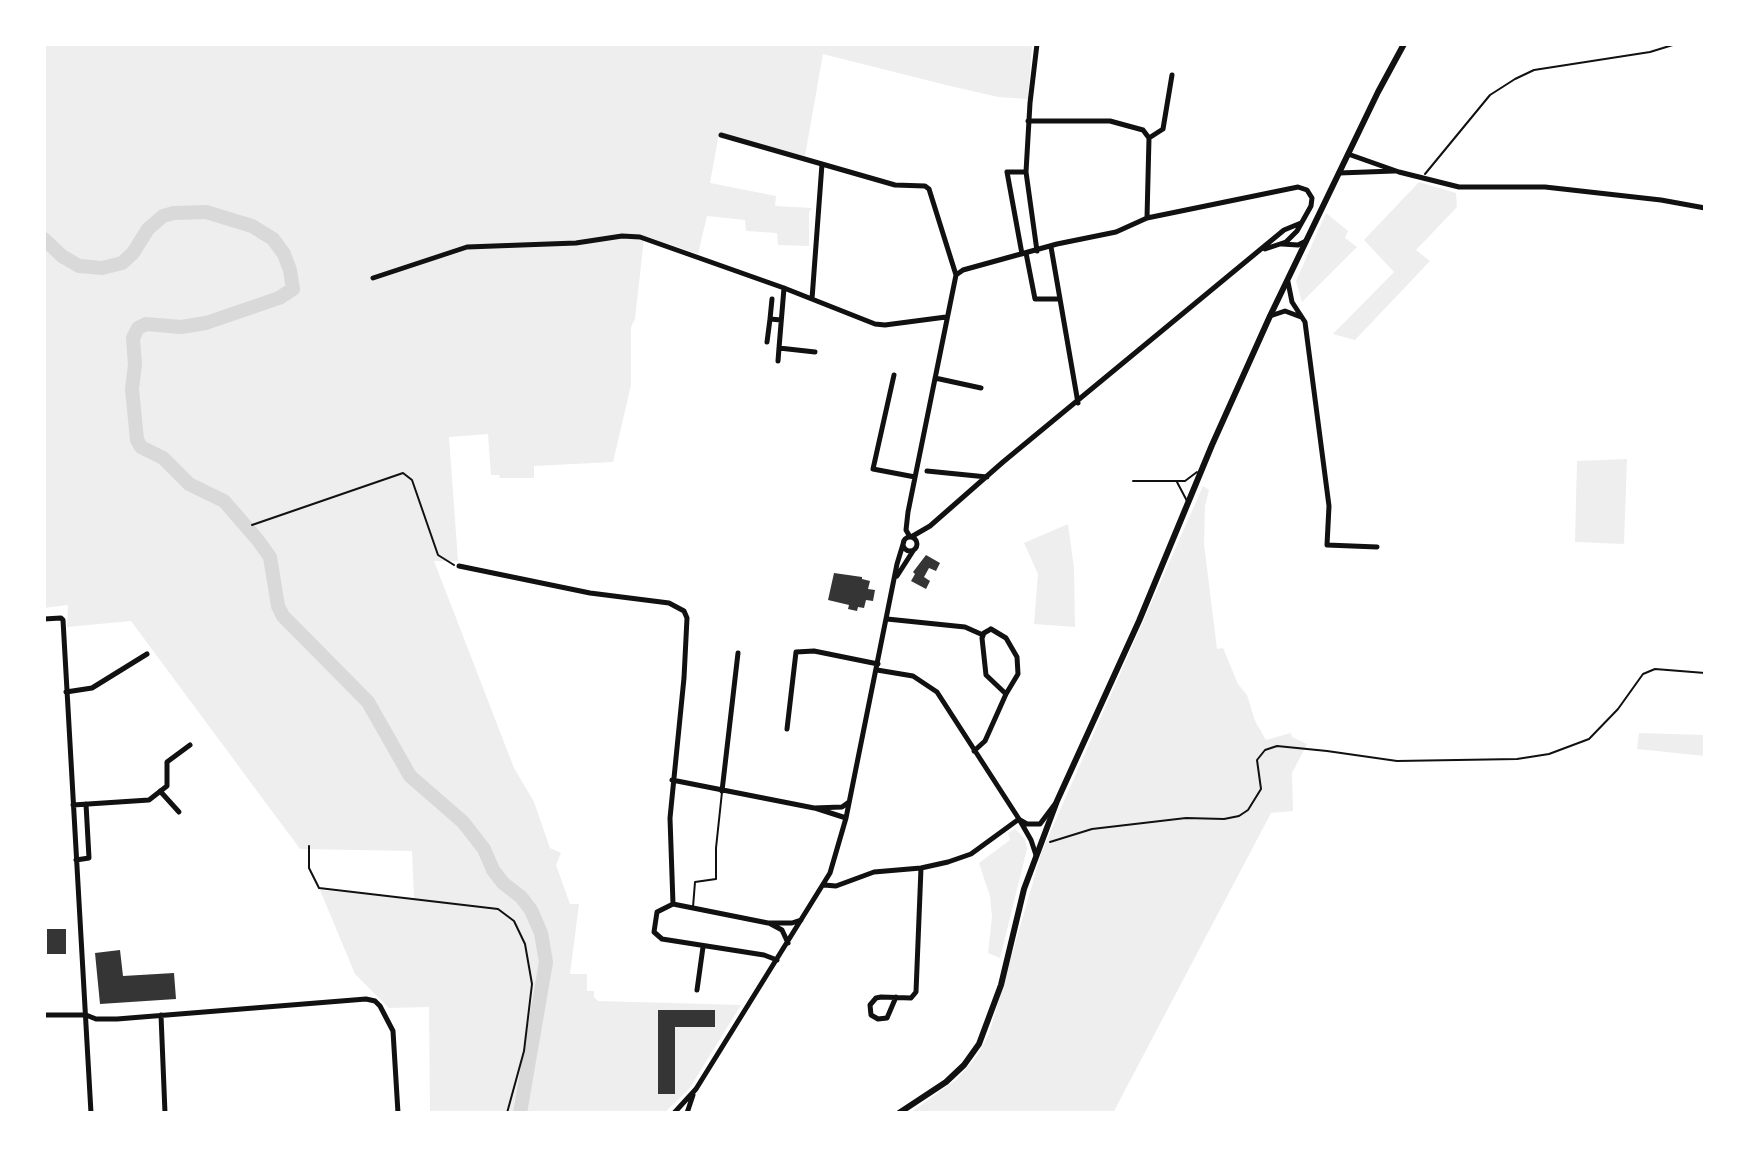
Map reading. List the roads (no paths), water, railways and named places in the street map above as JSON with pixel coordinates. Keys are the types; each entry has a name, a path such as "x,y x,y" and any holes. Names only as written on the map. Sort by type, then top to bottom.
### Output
{"street":[{"path":"1037,44 1026,172 1037,251"},
{"path":"899,1113 946,1082 964,1065 979,1044 1001,985 1024,889 1057,801 1139,621 1187,503 1270,316 1404,44"},
{"path":"1149,138 1163,129 1172,75"},
{"path":"1028,121 1117,122 1143,130 1149,138 1147,218"},
{"path":"721,135 895,185 925,186 929,189 956,275 906,527 908,539 905,549 916,548"},
{"path":"1348,154 1399,172 1459,187 1545,187 1705,208"},
{"path":"1359,174 1365,160"},
{"path":"812,299 822,164"},
{"path":"1026,172 1007,172 1035,299 1060,299"},
{"path":"1339,173 1399,172"},
{"path":"956,275 963,270 1116,232 1147,218 1300,187 1309,192 1312,200 1310,210 1285,245"},
{"path":"1301,223 1312,230"},
{"path":"674,1113 696,1089 824,885 839,848 897,564 908,539 930,526 1284,230 1301,223"},
{"path":"373,278 467,247 576,243 622,236 646,238 860,319 885,325 946,317"},
{"path":"1277,237 1295,264"},
{"path":"1264,249 1306,241"},
{"path":"1051,247 1078,403"},
{"path":"1288,279 1288,292 1305,322 1329,506 1327,545 1377,547"},
{"path":"778,361 784,288"},
{"path":"767,342 772,299"},
{"path":"1270,316 1285,311 1301,318"},
{"path":"770,319 781,320"},
{"path":"779,348 815,352"},
{"path":"894,375 873,469 915,477"},
{"path":"935,378 981,388"},
{"path":"927,471 988,477"},
{"path":"895,581 930,526"},
{"path":"908,539 916,540 916,548"},
{"path":"459,566 590,593 669,603 684,611 687,618 683,689 670,818 673,904"},
{"path":"44,619 63,620 91,1113"},
{"path":"887,619 965,627 983,635"},
{"path":"974,751 985,741 1018,674 1015,651 997,630 988,630 983,635 986,675 1006,694"},
{"path":"787,729 796,652 814,651 913,676 931,686 949,708 1029,834 1036,855"},
{"path":"722,791 738,653"},
{"path":"66,692 92,688 147,654"},
{"path":"73,805 149,800 167,786 167,762 190,745"},
{"path":"672,780 814,808 846,818"},
{"path":"160,791 179,812"},
{"path":"1019,819 1027,824 1040,824 1057,801"},
{"path":"814,808 842,807 849,802"},
{"path":"76,860 89,858 86,804"},
{"path":"824,885 836,886 874,872 921,868 971,854 1019,819"},
{"path":"896,997 887,1018 878,1019 871,1015 869,1007 873,1000 879,997 896,997 911,998 916,992 921,868"},
{"path":"777,960 764,955 662,939 654,932 657,912 673,904 768,923 792,923 802,919"},
{"path":"768,923 782,930 788,943"},
{"path":"697,990 703,947"},
{"path":"44,1015 117,1019 366,999 375,1001 393,1031 398,1113"},
{"path":"161,1015 165,1113"},
{"path":"687,1113 696,1089"}],"lane":[{"path":"1133,481 1185,481 1202,469"},
{"path":"1177,481 1187,503"},
{"path":"1185,481 1193,490"},
{"path":"1183,490 1193,490"},
{"path":"693,908 695,882 716,879 722,791"}],"waterway":[{"path":"44,239 62,256 79,266 102,268 122,263 133,253 148,229 163,216 206,212 252,226 273,239 284,254 293,289 279,298 206,323 181,327 146,324 138,328 133,338 135,365 132,389 137,440 141,447 163,458 189,484 224,501 257,539 270,557 278,606 283,616 368,702 410,776 463,822 484,849 503,883 521,897 531,910 541,933 546,962 520,1113"}]}
